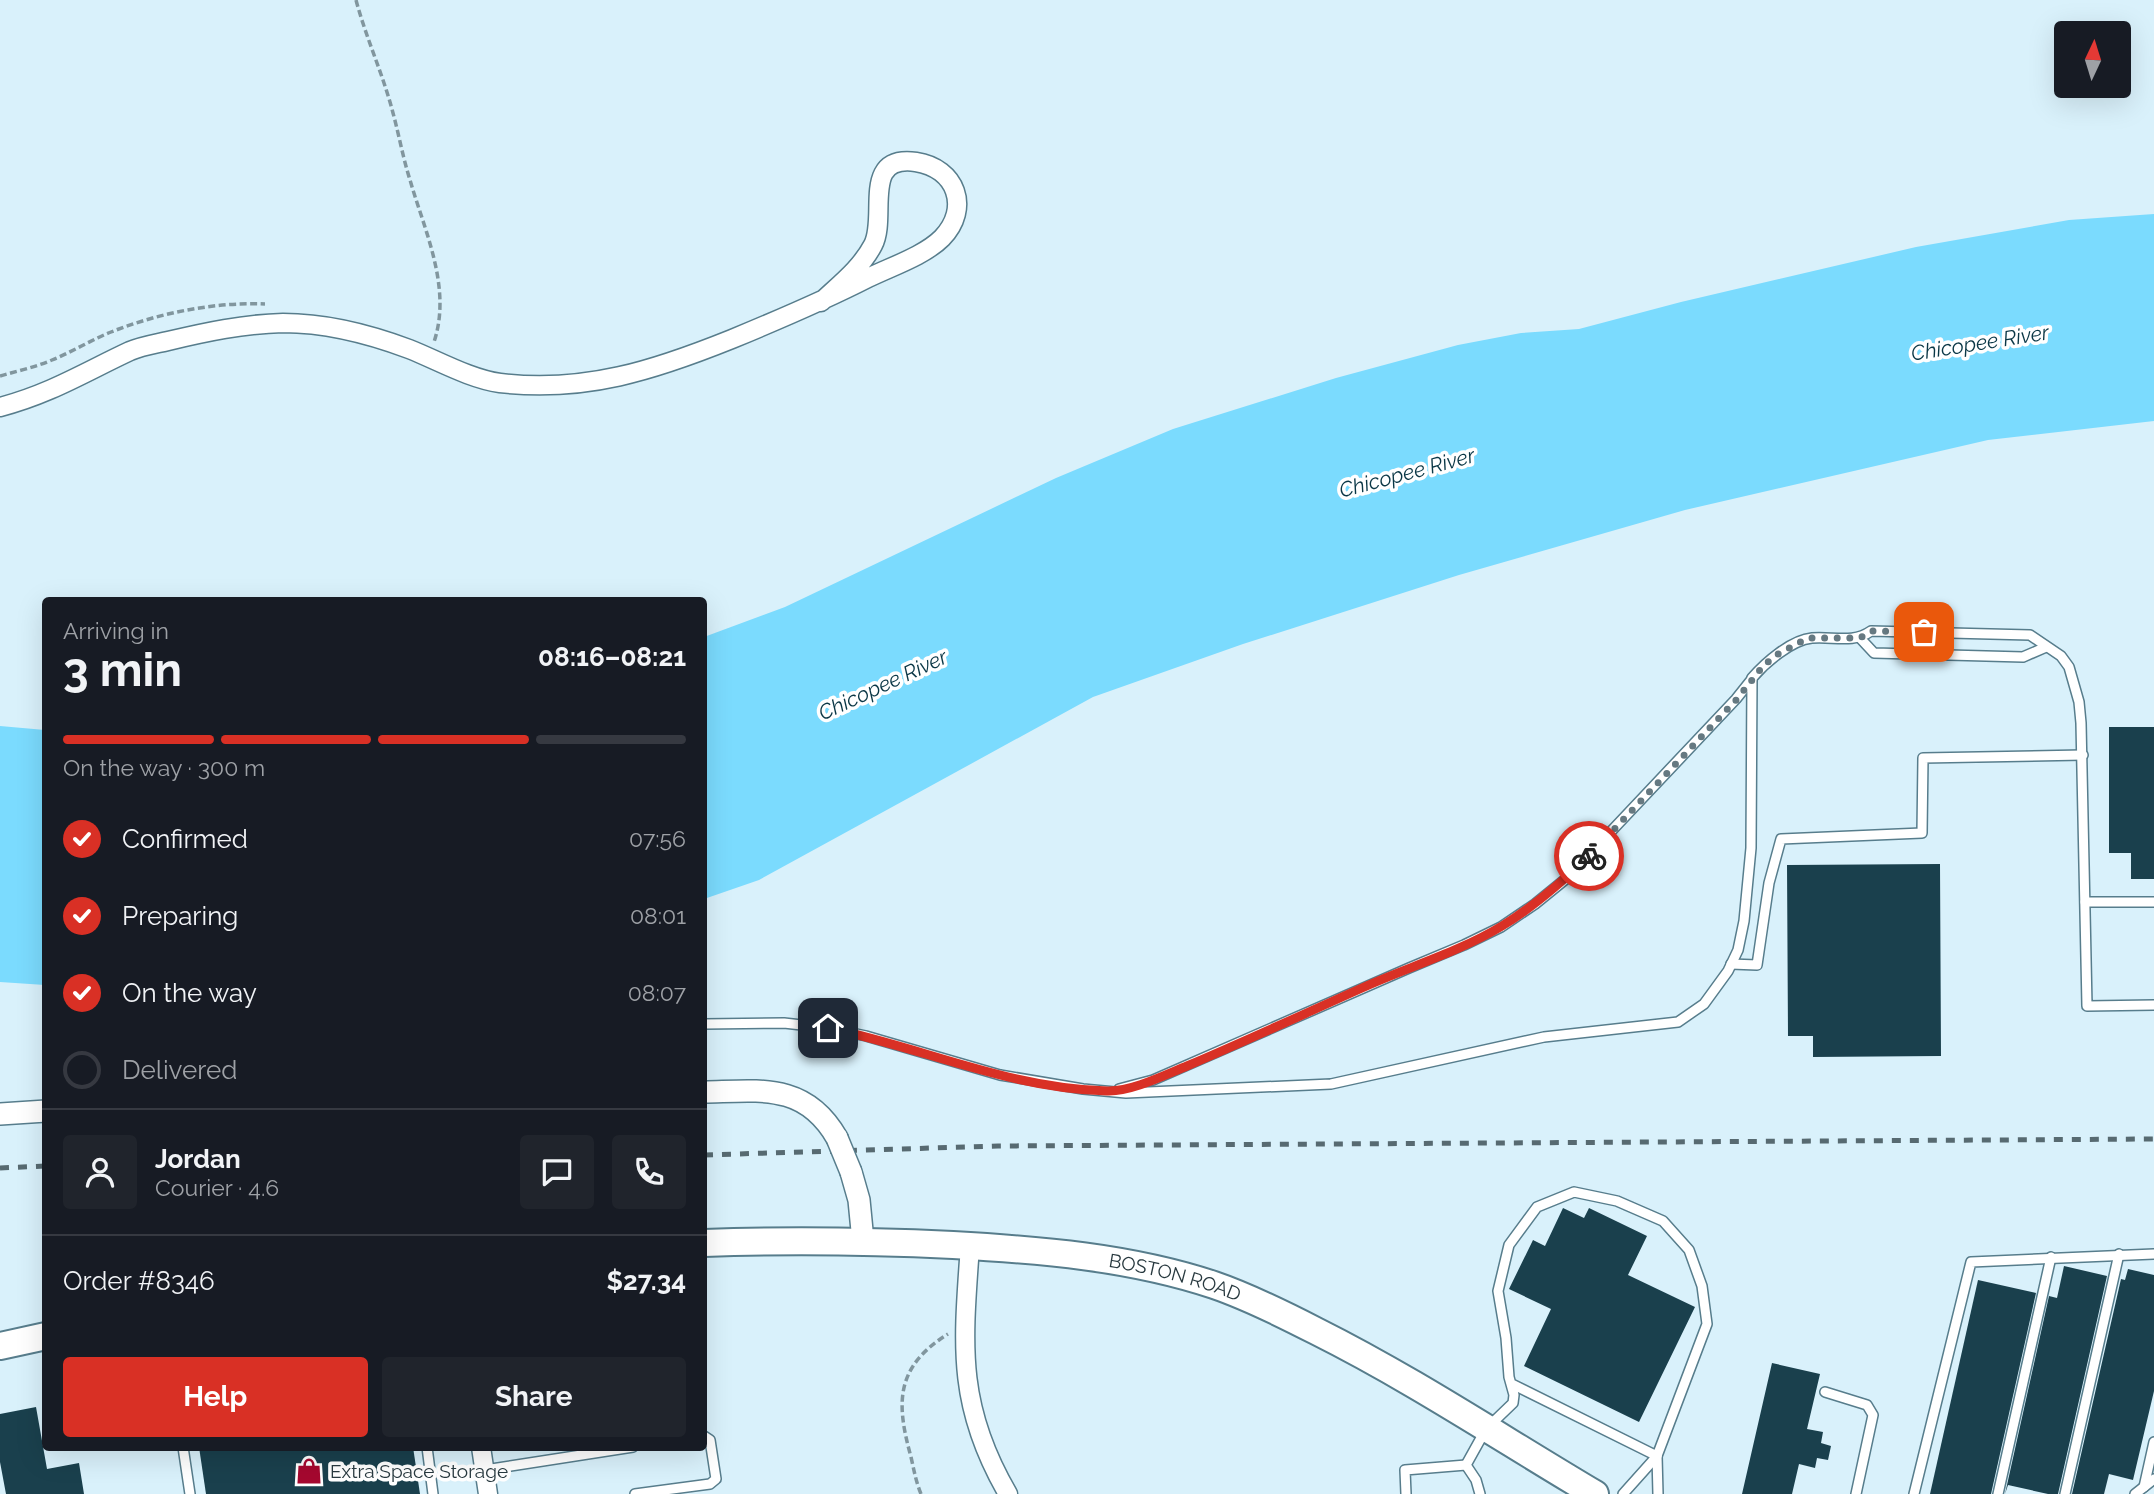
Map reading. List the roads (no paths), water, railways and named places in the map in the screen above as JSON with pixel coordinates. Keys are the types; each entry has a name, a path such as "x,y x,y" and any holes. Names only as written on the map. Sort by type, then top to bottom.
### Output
{"main road":[{"name":"BOSTON ROAD","path":"707,1243 863,1241 1038,1251 1094,1258 1214,1285 1278,1312 1347,1346 1595,1494"},
{"path":"0,1346 42,1337"}],"street":[{"path":"0,407 34,398 134,349 226,328 284,323 321,326 363,334 496,383 551,386 641,373 690,356 821,302 904,262 943,238 953,219 957,203 955,188 939,168 906,161 890,166 881,177 877,190 879,225 875,241 854,271 821,302"},
{"path":"707,1092 766,1092 794,1097 820,1114 837,1138 852,1171 859,1200 863,1241"},
{"path":"0,1114 42,1111"},
{"path":"970,1246 965,1323 967,1383 973,1413 990,1460 1009,1494"},
{"path":"482,1451 488,1494"}],"lane":[{"path":"1110,1092 1153,1080 1220,1052 1501,927 1535,904 1576,869 1737,699 1764,665 1808,638 1860,638 1871,631 2030,635 2062,656 2069,667 2079,702 2083,755 2087,1006 2154,1005"},
{"path":"1860,638 1874,653 2023,657 2046,647"},
{"path":"707,1024 784,1023 828,1028 866,1036 1000,1075 1110,1092 1331,1084 1544,1038 1678,1022 1704,1004 1738,950 1748,887 1752,678"},
{"path":"1731,964 1757,965 1769,883 1781,839 1923,834 1923,758 2083,755"},
{"path":"2085,902 2154,902"},
{"path":"1465,1465 1486,1429 1513,1403 1498,1291 1509,1245 1537,1208 1574,1192 1617,1201 1663,1221 1689,1250 1702,1286 1707,1324 1657,1456 1623,1494"},
{"path":"2065,1494 2119,1254"},
{"path":"1914,1494 1971,1262 2154,1254"},
{"path":"1998,1494 2051,1257"},
{"path":"1512,1384 1657,1456"},
{"path":"1825,1392 1867,1405 1873,1415 1856,1494"},
{"path":"635,1494 710,1484 716,1479 710,1440 707,1438"},
{"path":"2144,1487 2154,1442"},
{"path":"184,1451 190,1494"},
{"path":"427,1451 433,1494"},
{"path":"485,1470 606,1451"},
{"path":"1657,1456 1658,1494"},
{"path":"1406,1494 1405,1470 1465,1465"},
{"path":"1465,1465 1476,1480 1480,1494"},
{"path":"2135,1494 2154,1479"}],"water":[{"name":"Chicopee River","path":"2154,214 2154,421 1988,440 1685,510 1459,575 1243,644 1093,697 759,880 707,898 707,636 785,607 1056,478 1173,429 1336,378 1458,345 1521,333 1579,329 1681,302 1916,247 2069,220"},
{"path":"0,726 42,730 42,985 0,982"}],"railway":[{"path":"707,1155 998,1146 2154,1139"},
{"path":"0,1168 42,1166"}],"place":[{"name":"Extra Space Storage","path":"309,1471"}]}
